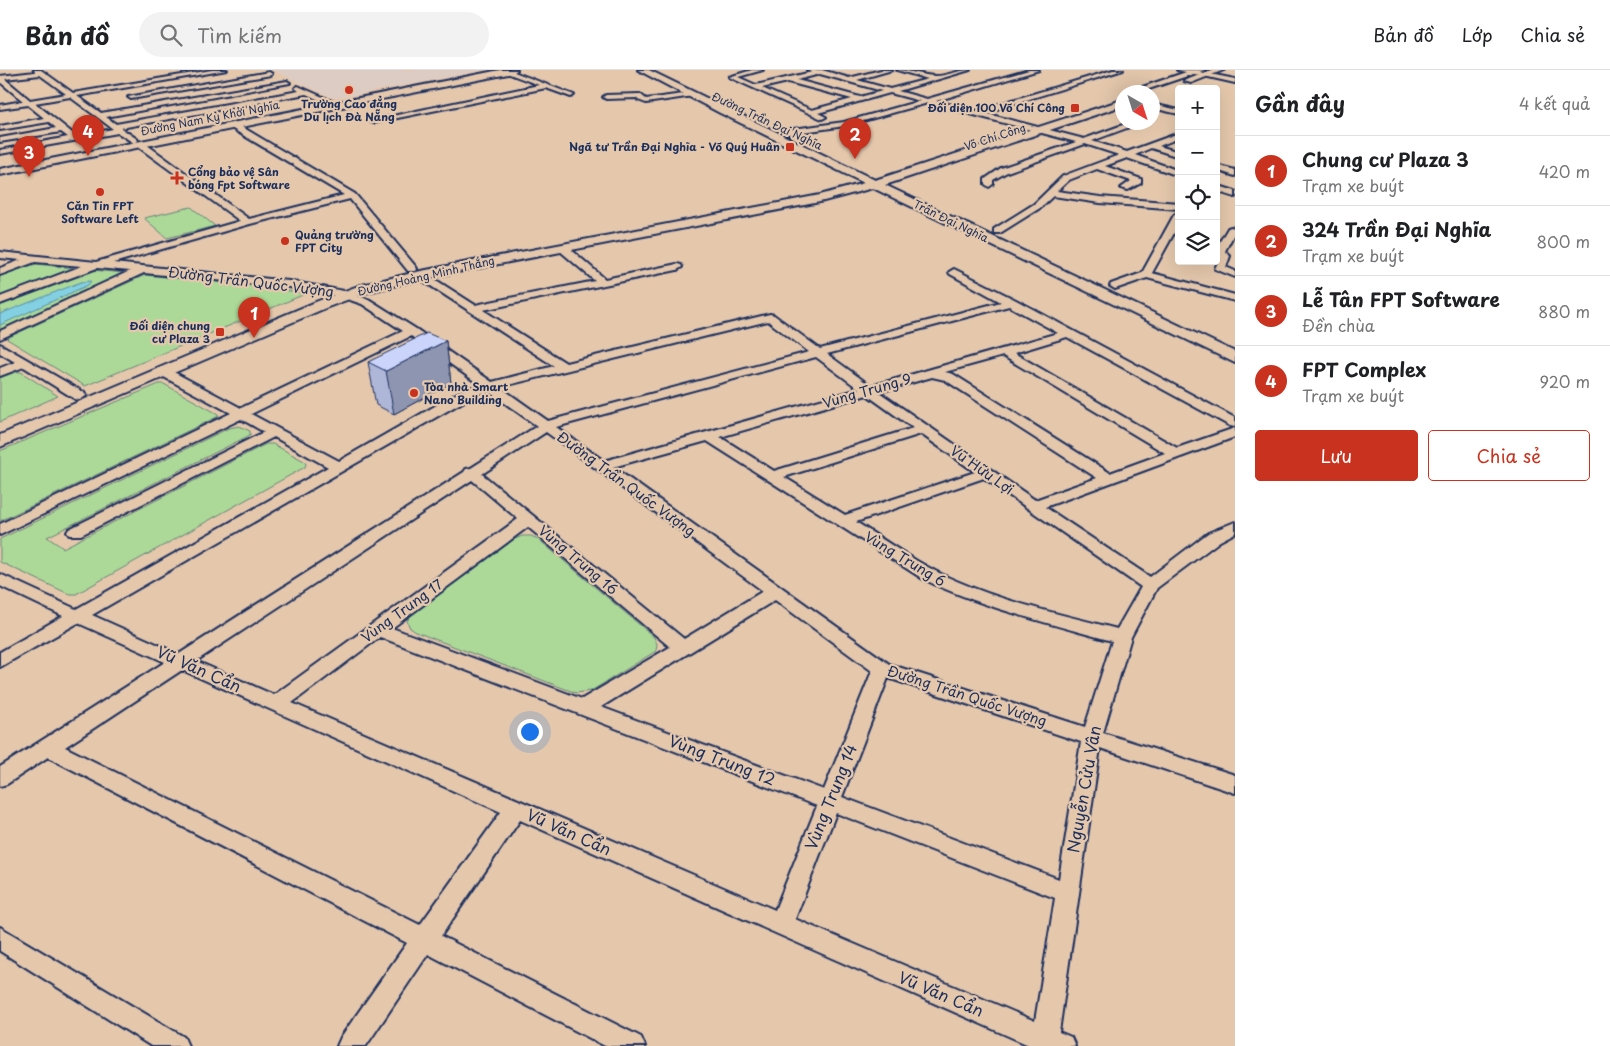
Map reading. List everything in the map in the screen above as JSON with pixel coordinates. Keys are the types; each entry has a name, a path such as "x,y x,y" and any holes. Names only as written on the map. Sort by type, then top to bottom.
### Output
{"main road":[{"name":"Đường Nam Kỳ Khởi Nghĩa","path":"0,172 505,70"},
{"name":"Trần Đại Nghĩa","path":"642,70 842,168 883,179 1115,286 1235,344"},
{"name":"Đường Trần Đại Nghĩa","path":"660,70 860,165 883,179"},
{"path":"1157,85 1200,73 1220,70"},
{"path":"1160,90 1200,73"},
{"name":"Võ Chí Công","path":"883,179 907,167 1115,98"},
{"path":"0,168 333,104"},
{"name":"Võ Chí Công","path":"883,179 1042,132 1115,106"},
{"path":"723,111 738,108"},
{"path":"834,188 850,182 850,178 842,168"},
{"name":"Trần Đại Nghĩa","path":"883,179 912,203 1235,358"},
{"name":"Đường Hoàng Minh Thắng","path":"559,245 883,179"},
{"name":"Đường Hoàng Minh Thắng","path":"0,442 158,369 339,293 416,272 820,198 883,179"},
{"path":"820,198 870,192 889,195 912,203"},
{"path":"1142,312 1158,308"},
{"name":"Đường Hoàng Minh Thắng","path":"0,430 80,396 158,369"}],"street":[{"path":"0,107 224,70"},
{"path":"261,70 333,104"},
{"path":"505,70 572,95"},
{"path":"760,70 732,76 840,124"},
{"path":"810,70 1086,142 1175,172"},
{"path":"756,87 829,70"},
{"path":"848,80 889,70"},
{"path":"900,70 973,88"},
{"path":"947,70 962,71"},
{"path":"789,132 840,124 1036,70"},
{"path":"974,114 1120,70"},
{"path":"1180,70 1235,81"},
{"path":"1,78 38,71 116,129 248,222"},
{"path":"812,112 962,71"},
{"path":"132,98 270,74"},
{"path":"1,78 75,139"},
{"path":"789,80 860,99"},
{"path":"98,116 287,83"},
{"path":"0,88 11,86"},
{"path":"374,121 546,86"},
{"path":"117,88 163,118"},
{"path":"809,94 825,90"},
{"path":"0,152 75,139 163,118 306,92"},
{"path":"7,96 20,94"},
{"path":"606,97 638,96 646,101 690,94"},
{"path":"784,100 801,96"},
{"path":"1160,108 1175,111"},
{"path":"24,113 41,110"},
{"path":"1160,116 1175,111"},
{"path":"0,128 51,119"},
{"path":"234,126 352,196 416,272 563,367"},
{"path":"0,140 63,129"},
{"path":"989,184 989,179 1004,170 1118,130"},
{"path":"997,231 1028,213 1052,194 1066,178 1175,137"},
{"path":"1152,146 1175,153"},
{"path":"1097,166 1138,181 1125,188"},
{"path":"1220,168 1235,173"},
{"path":"1166,169 1175,178"},
{"path":"1220,189 1235,194"},
{"path":"1052,194 1175,206"},
{"path":"0,301 95,265 248,222 352,196"},
{"path":"1146,274 1177,220"},
{"path":"1230,230 1219,252 1225,256 1221,270 1235,274"},
{"path":"559,245 603,282"},
{"name":"Đường Trần Quốc Vượng","path":"0,255 279,283 339,293 370,304 546,426 882,669 1235,784"},
{"path":"0,272 36,259"},
{"path":"1224,261 1235,263"},
{"path":"473,309 677,267"},
{"path":"0,335 143,269"},
{"path":"954,272 1235,423"},
{"path":"1115,286 1146,274 1235,298"},
{"path":"0,778 471,472 546,426 1012,302"},
{"path":"0,660 462,396 488,386 770,317"},
{"name":"Vũ Hữu Lợi","path":"770,317 817,353 986,473 1150,585"},
{"path":"0,530 412,332"},
{"path":"930,373 1070,333"},
{"path":"0,348 80,396"},
{"path":"1003,351 1177,454"},
{"path":"0,372 24,363"},
{"path":"158,369 338,466"},
{"name":"Vùng Trung 9","path":"602,466 930,373 950,377 1109,479"},
{"path":"772,476 924,429"},
{"path":"75,532 274,432"},
{"path":"1033,506 1235,432"},
{"name":"Vùng Trung 6","path":"709,436 929,575 952,586 1018,608 1122,637"},
{"name":"Vùng Trung 16","path":"471,472 683,648"},
{"path":"842,521 986,473"},
{"name":"Vùng Trung 17","path":"276,704 529,519"},
{"name":"Nguyễn Cửu Vân","path":"1050,1044 1066,892 1092,736 1122,637 1150,585 1214,537 1235,527"},
{"name":"Vũ Văn Cẩn","path":"0,579 77,616 781,924 1050,1044"},
{"path":"585,707 776,592"},
{"name":"Vùng Trung 12","path":"377,629 1066,892"},
{"name":"Vùng Trung 14","path":"781,924 882,669"},
{"path":"47,747 632,1046"},
{"path":"350,1046 515,809"},
{"path":"0,938 175,1046"}],"shaded area":[{"name":"Trường Cao đẳng Du lịch Đà Nẵng","path":"273,70 485,70 337,98"}],"green space":[{"path":"191,207 215,226 167,238 144,218"},
{"path":"36,264 73,268 0,297 0,276"},
{"path":"91,270 124,273 0,330 0,305"},
{"path":"145,275 267,287 305,294 85,386 7,339"},
{"path":"15,372 21,372 58,396 0,422 0,378"},
{"path":"159,384 164,384 219,416 0,521 0,451"},
{"path":"239,426 250,431 250,435 47,537 63,548 266,444 273,444 304,461 305,467 76,594 69,594 0,562 0,539 229,428"},
{"path":"522,536 531,536 538,539 654,637 657,644 656,651 591,691 576,693 416,632 410,628 407,621 411,615 513,540"}],"water":[{"path":"91,281 88,285 0,325 0,314 81,282"}],"building":[{"path":"427,333 446,341 386,371 368,362"}],"place":[{"name":"Trường Cao đẳng Du lịch Đà Nẵng","path":"349,90"},
{"name":"Đối diện 100 Võ Chí Công","path":"1075,108"},
{"name":"Ngã tư Trần Đại Nghĩa - Võ Quý Huân","path":"790,147"},
{"name":"FPT Complex","path":"88,156"},
{"name":"324 Trần Đại Nghĩa","path":"855,159"},
{"name":"Lễ Tân FPT Software","path":"29,177"},
{"name":"Cổng bảo vệ Sân bóng Fpt Software","path":"177,178"},
{"name":"Căn Tin FPT Software Left","path":"100,192"},
{"name":"Quảng trường FPT City","path":"285,241"},
{"name":"Đối diện chung cư Plaza 3","path":"220,332"},
{"name":"Chung cư Plaza 3","path":"254,338"},
{"name":"Tòa nhà Smart Nano Building","path":"414,393"}]}
